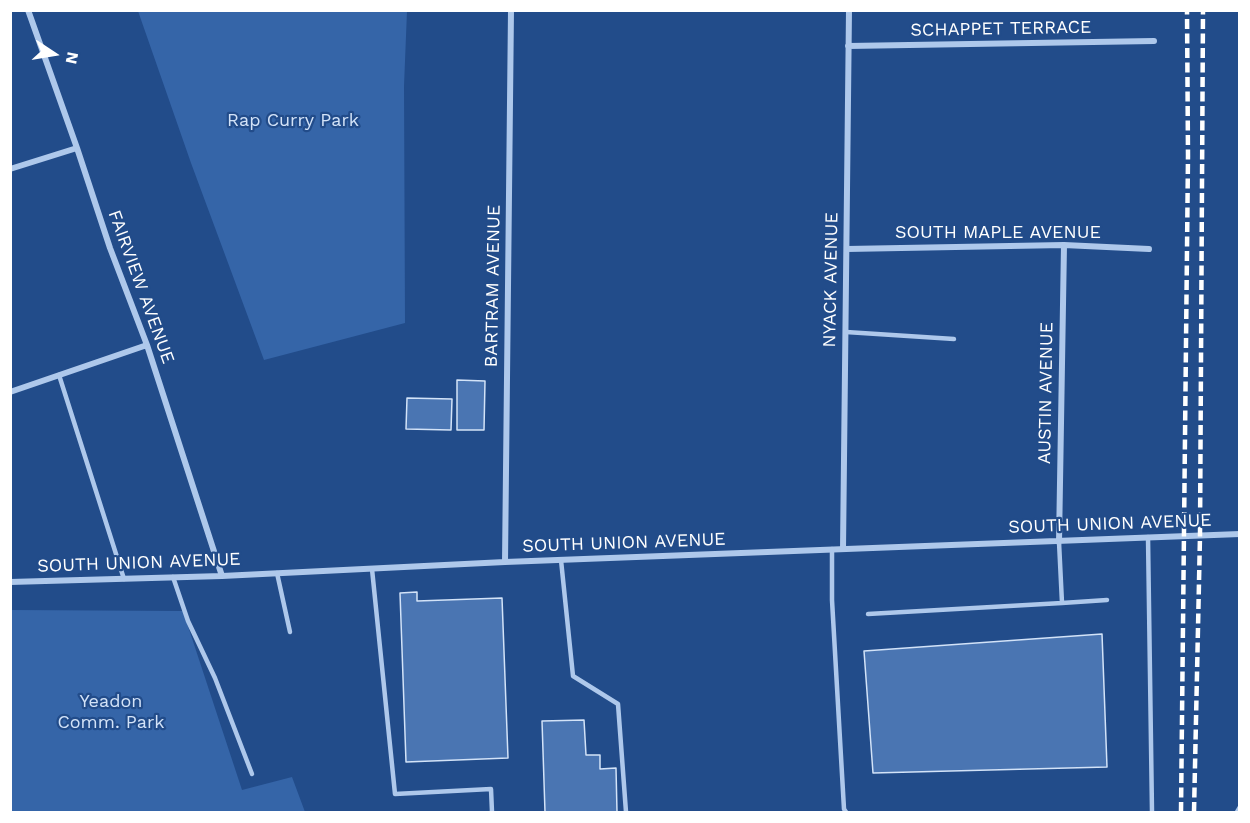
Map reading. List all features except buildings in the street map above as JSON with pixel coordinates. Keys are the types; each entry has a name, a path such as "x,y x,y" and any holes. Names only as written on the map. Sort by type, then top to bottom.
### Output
{"street":[{"name":"FAIRVIEW AVENUE","path":"28,10 110,248 147,345 222,576"},
{"name":"BARTRAM AVENUE","path":"505,562 511,10"},
{"name":"NYACK AVENUE","path":"843,549 849,10"},
{"name":"SCHAPPET TERRACE","path":"848,46 1154,41"},
{"path":"10,169 77,148"},
{"name":"SOUTH MAPLE AVENUE","path":"847,249 1064,245 1149,249"},
{"name":"AUSTIN AVENUE","path":"1059,542 1064,245"},
{"path":"10,392 147,345"},
{"name":"SOUTH UNION AVENUE","path":"10,582 222,576 505,562 1239,534"}],"lane":[{"path":"846,332 954,339"},
{"path":"59,375 124,579"},
{"path":"1148,537 1152,813"},
{"path":"1059,542 1062,603"},
{"path":"832,549 832,600 846,813"},
{"path":"561,560 573,676 618,704 626,813"},
{"path":"372,569 395,794 491,789 492,813"},
{"path":"276,573 290,632"},
{"path":"173,577 188,621 215,678 252,774"},
{"path":"868,614 1107,600"},
{"path":"1237,813 1239,807"}],"green space":[{"name":"Rap Curry Park","path":"138,11 407,11 404,86 405,323 264,360"},
{"name":"Yeadon Comm. Park","path":"11,610 183,611 242,790 292,777 305,812 11,812"}],"railway":[{"path":"1181,812 1188,156 1187,10"},
{"path":"1194,812 1200,536 1203,10"}]}
